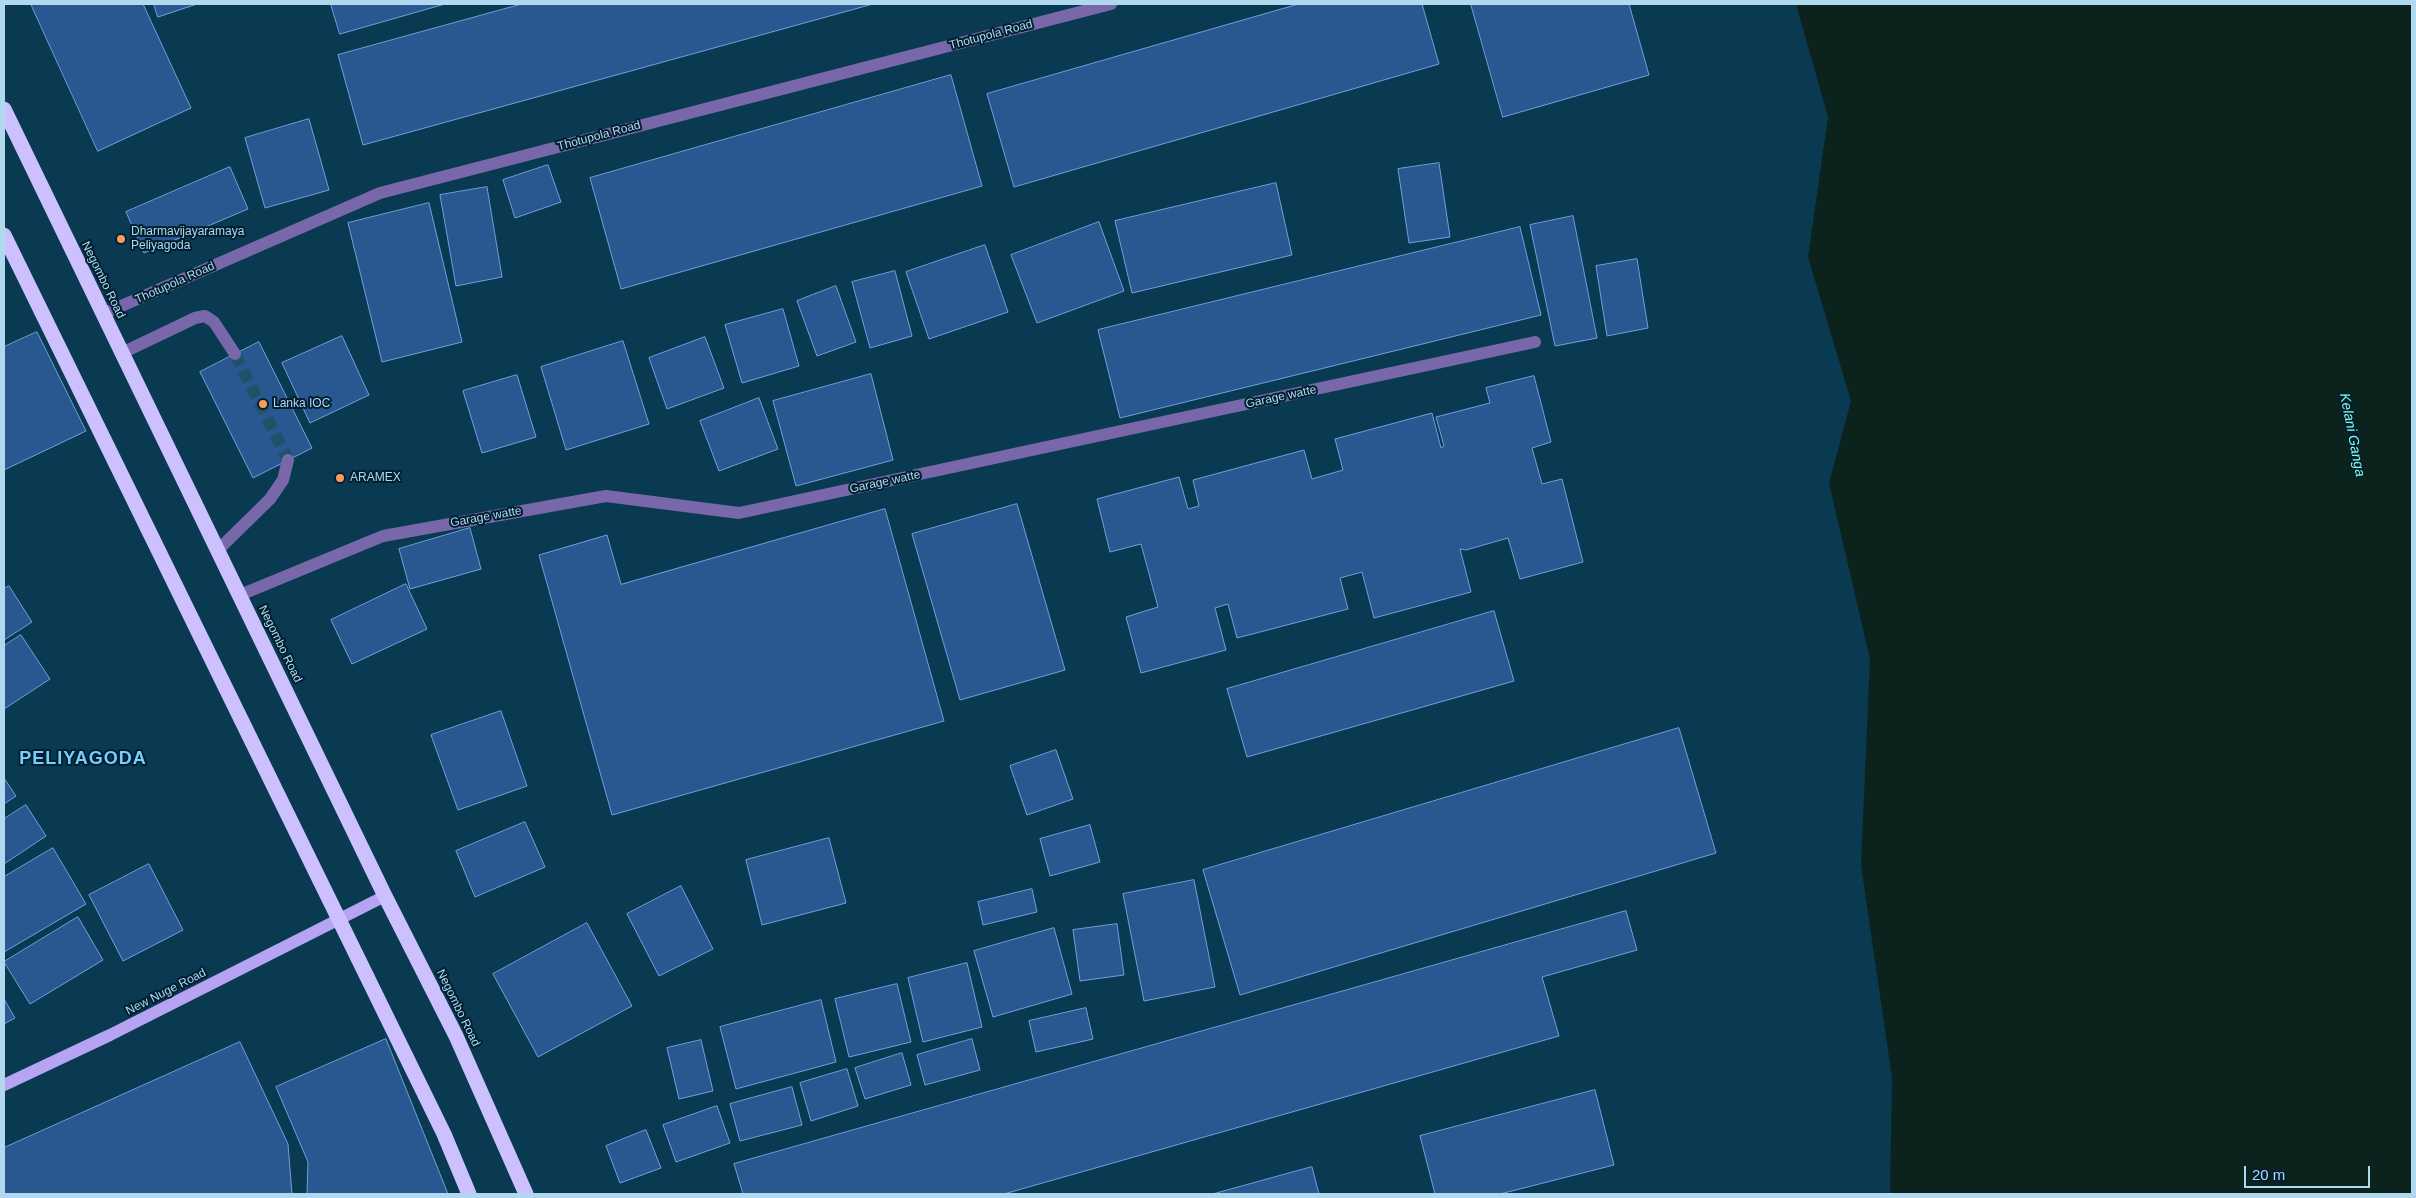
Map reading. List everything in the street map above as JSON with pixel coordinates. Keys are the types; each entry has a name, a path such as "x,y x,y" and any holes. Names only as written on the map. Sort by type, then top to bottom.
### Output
{"highway":[{"name":"Negombo Road","path":"4,110 385,896 456,1036 526,1194"},
{"path":"4,234 444,1134 469,1194"}],"main road":[{"name":"New Nuge Road","path":"4,1085 110,1035 385,896"}],"street":[{"name":"Thotupola Road","path":"103,314 380,193 1110,4"},
{"path":"122,354 195,318 205,316 214,322 235,354"},
{"name":"Garage watte","path":"240,595 384,536 606,496 738,513 1535,342"},
{"path":"218,550 270,499 283,480 288,460"}],"water":[{"name":"Kelani Ganga","path":"1796,4 2412,4 2412,1194 1890,1194 1892,1078 1861,865 1870,659 1829,483 1851,401 1808,257 1828,117"}],"building":[{"path":"31,4 143,4 191,108 98,151"},
{"path":"154,4 197,4 158,17"},
{"path":"331,4 445,4 340,34"},
{"path":"522,4 873,4 363,145 338,55"},
{"path":"1299,4 1422,4 1439,64 1014,187 987,94"},
{"path":"1471,4 1629,4 1649,75 1503,117"},
{"path":"951,75 982,186 621,289 590,178"},
{"path":"309,119 329,190 265,208 245,138"},
{"path":"1439,163 1450,237 1409,243 1398,169"},
{"path":"548,165 561,202 515,218 503,180"},
{"path":"230,167 248,209 144,253 126,212"},
{"path":"1276,183 1292,255 1132,293 1115,221"},
{"path":"487,187 502,277 456,286 440,195"},
{"path":"429,203 462,342 382,362 348,223"},
{"path":"1573,216 1597,338 1555,346 1530,225"},
{"path":"1099,222 1124,291 1037,323 1011,255"},
{"path":"1520,227 1541,315 1120,418 1098,330"},
{"path":"985,245 1008,312 929,339 906,272"},
{"path":"1637,259 1648,328 1607,336 1596,266"},
{"path":"895,271 912,336 870,348 852,282"},
{"path":"836,286 856,342 817,356 797,301"},
{"path":"783,309 799,366 742,383 725,325"},
{"path":"37,332 86,431 4,470 4,347"},
{"path":"342,336 369,395 310,423 282,363"},
{"path":"705,337 724,388 667,409 649,358"},
{"path":"623,341 649,424 566,450 541,367"},
{"path":"259,342 312,448 253,478 200,372"},
{"path":"871,374 893,460 796,486 773,401"},
{"path":"517,375 536,437 482,453 463,391"},
{"path":"1534,376 1551,442 1532,448 1542,484 1562,479 1583,562 1520,579 1508,538 1466,550 1460,549 1471,592 1374,618 1362,572 1340,578 1348,609 1237,638 1228,604 1215,608 1226,650 1141,673 1126,617 1158,607 1141,544 1110,552 1097,499 1179,477 1188,509 1199,506 1193,480 1304,450 1312,479 1343,470 1335,439 1432,413 1441,448 1444,446 1436,417 1490,403 1486,388"},
{"path":"759,398 778,449 719,471 700,421"},
{"path":"1017,504 1065,670 960,700 912,534"},
{"path":"885,509 944,721 612,815 539,555 607,535 621,584"},
{"path":"470,528 481,569 410,589 399,549"},
{"path":"406,584 427,629 352,664 331,620"},
{"path":"9,586 32,622 4,640 4,589"},
{"path":"1494,611 1514,681 1247,757 1227,689"},
{"path":"21,635 50,679 4,709 4,646"},
{"path":"501,711 527,786 458,810 431,735"},
{"path":"1679,728 1716,853 1240,995 1203,870"},
{"path":"1056,750 1073,799 1027,815 1010,766"},
{"path":"4,778 16,796 4,804"},
{"path":"26,805 46,836 4,864 4,819"},
{"path":"525,822 545,867 475,897 456,851"},
{"path":"1090,825 1100,862 1050,876 1040,839"},
{"path":"829,838 846,903 762,925 746,860"},
{"path":"53,848 86,904 4,952 4,877"},
{"path":"149,864 183,930 123,961 89,895"},
{"path":"1194,880 1215,987 1144,1001 1123,894"},
{"path":"681,886 713,949 659,976 627,914"},
{"path":"1032,889 1037,912 983,925 978,902"},
{"path":"1626,911 1637,950 1542,977 1559,1036 1004,1194 743,1194 734,1164"},
{"path":"78,917 103,960 30,1004 4,962"},
{"path":"587,923 632,1006 538,1057 493,974"},
{"path":"1117,924 1124,975 1080,981 1073,930"},
{"path":"1054,928 1072,994 993,1017 974,951"},
{"path":"967,963 982,1027 923,1042 908,978"},
{"path":"897,984 911,1042 849,1057 835,999"},
{"path":"4,999 15,1018 4,1024"},
{"path":"821,1000 836,1062 736,1089 720,1027"},
{"path":"1086,1008 1093,1039 1036,1052 1029,1021"},
{"path":"386,1039 448,1194 307,1194 308,1162 276,1087"},
{"path":"972,1039 980,1070 925,1085 917,1055"},
{"path":"701,1040 713,1091 679,1099 667,1048"},
{"path":"240,1042 288,1144 292,1194 4,1194 4,1148"},
{"path":"902,1053 911,1085 865,1099 855,1068"},
{"path":"847,1069 858,1106 811,1121 800,1083"},
{"path":"792,1087 802,1125 740,1141 730,1104"},
{"path":"1595,1090 1614,1165 1500,1194 1435,1194 1420,1136"},
{"path":"717,1106 730,1143 676,1162 663,1125"},
{"path":"646,1130 661,1168 620,1183 606,1146"},
{"path":"1312,1167 1319,1194 1213,1194"}],"tunnel":[{"path":"235,354 288,460"}],"place":[{"name":"Dharmavijayaramaya Peliyagoda","path":"121,239"},
{"name":"Lanka IOC","path":"263,404"},
{"name":"ARAMEX","path":"340,478"}],"district":[{"name":"PELIYAGODA","path":"83,759"}]}
